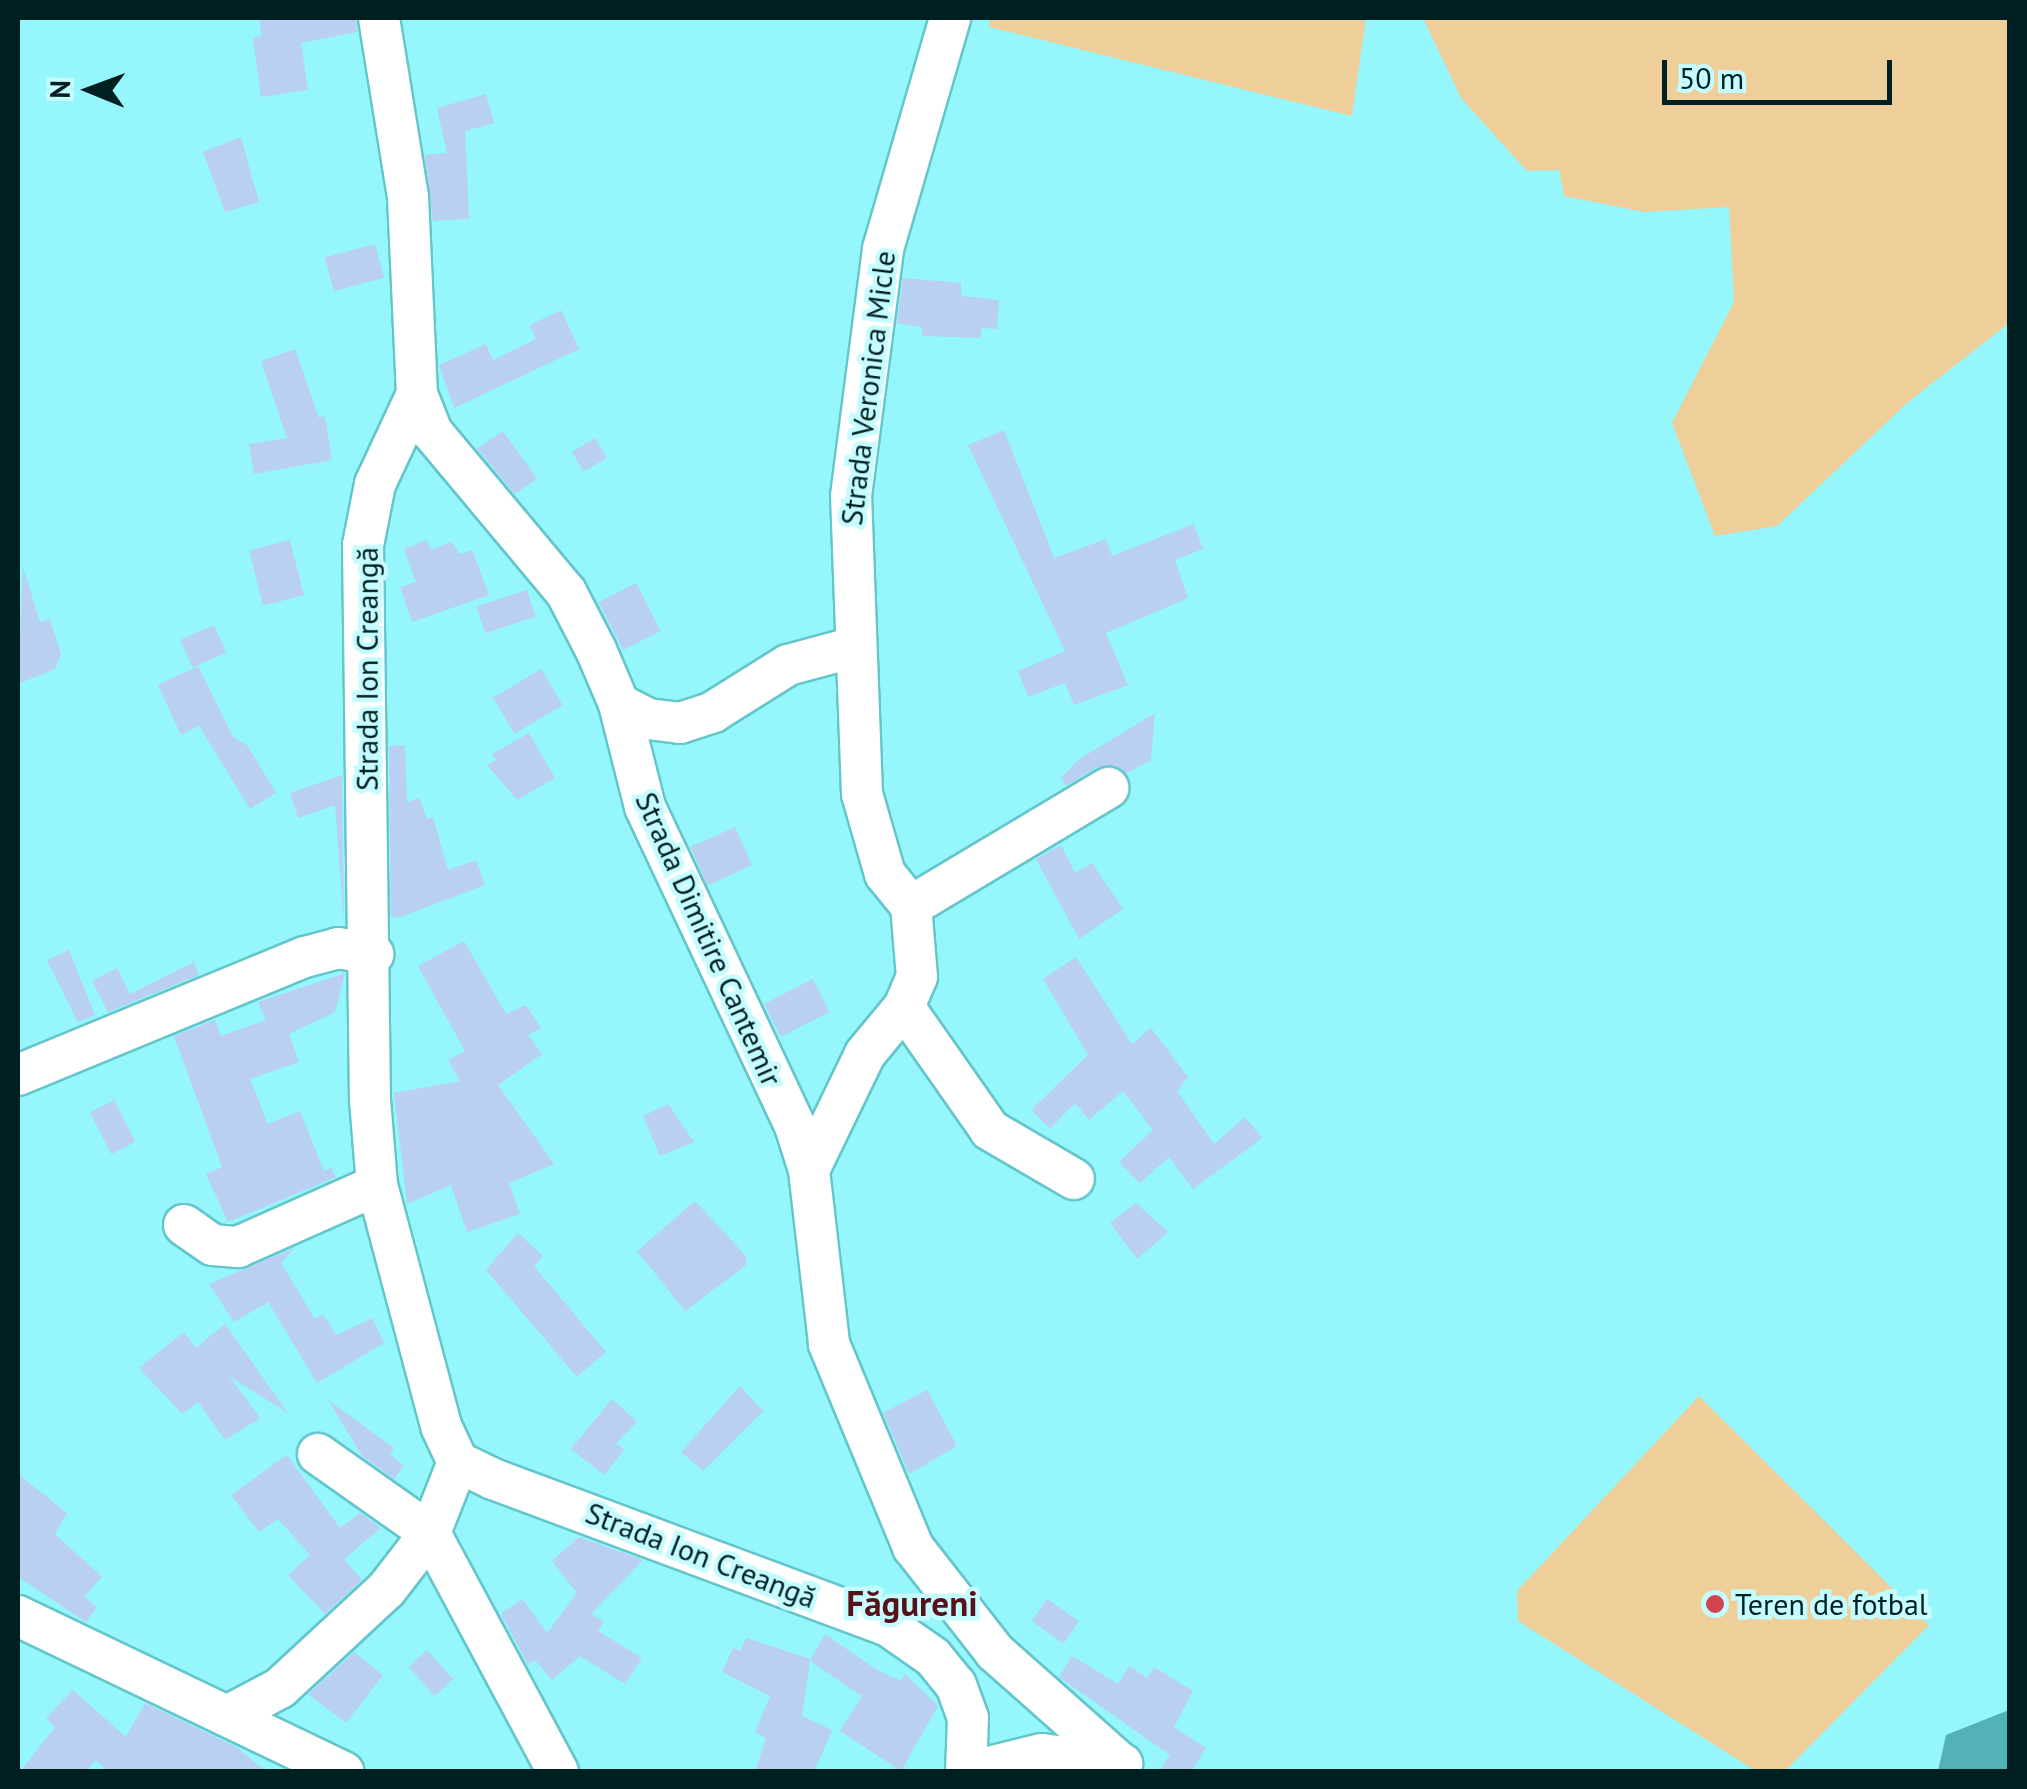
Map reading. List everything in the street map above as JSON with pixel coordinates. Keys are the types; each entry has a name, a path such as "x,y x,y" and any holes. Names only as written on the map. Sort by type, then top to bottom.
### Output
{"street":[{"name":"Strada Dimitire Cantemir","path":"379,18 408,197 416,394 462,475 566,592 619,704 645,807 809,1170 829,1344 913,1547 994,1652 1127,1767"},
{"name":"Strada Veronica Micle","path":"809,1170 865,1054 904,1007 917,977 910,906 885,874 871,836 851,648 851,496 868,334 882,249 950,18"},
{"name":"Strada Ion Creangă","path":"416,394 376,484 363,545 377,1185 440,1426 458,1462 890,1627 933,1657 956,1685 968,1718 968,1772"},
{"path":"619,704 648,719 680,722 713,712 788,665 851,648"},
{"path":"910,906 1108,788"},
{"path":"18,1076 305,957 338,948 374,954"},
{"path":"904,1007 990,1130 1074,1179"},
{"path":"184,1225 214,1246 238,1247 377,1185"},
{"path":"318,1454 430,1533 558,1772"},
{"path":"229,1715 280,1688 337,1641 430,1533 458,1462"},
{"path":"18,1616 344,1772"},
{"path":"968,1772 1042,1754 1127,1767"}],"shaded area":[{"path":"991,18 1366,18 1352,116 989,27"},
{"path":"1423,18 2009,18 2009,323 1907,403 1777,526 1715,536 1672,423 1734,302 1729,207 1644,212 1564,196 1559,170 1527,171 1461,98"},
{"path":"1699,1396 1929,1625 1785,1771 1756,1771 1518,1621 1517,1591"}],"water":[{"path":"2009,1710 2009,1771 1938,1771 1946,1735"}],"building":[{"path":"260,18 356,18 357,32 301,43 308,90 261,97 253,38 261,36"},
{"path":"486,94 494,123 465,131 469,219 433,221 425,155 447,153 437,108"},
{"path":"241,137 259,202 225,212 203,152"},
{"path":"375,244 384,278 334,291 325,257"},
{"path":"903,278 961,283 961,296 999,300 997,329 981,328 981,338 922,336 922,327 897,323"},
{"path":"561,310 579,349 454,408 439,365 486,344 493,360 536,339 530,325"},
{"path":"295,349 319,418 325,416 332,460 254,474 249,444 287,438 261,361"},
{"path":"1004,430 1054,558 1106,539 1112,556 1194,524 1203,549 1175,560 1188,598 1106,633 1128,685 1074,705 1065,683 1028,697 1018,671 1065,651 968,445"},
{"path":"503,431 537,479 515,494 477,449"},
{"path":"595,438 607,458 584,472 572,452"},
{"path":"290,540 304,595 263,605 249,550"},
{"path":"427,540 431,550 451,542 460,554 472,550 489,595 412,622 400,587 416,582 404,549"},
{"path":"23,567 40,622 50,619 61,654 55,669 18,684"},
{"path":"636,583 661,631 623,650 599,602"},
{"path":"527,590 536,617 485,633 477,606"},
{"path":"214,625 226,652 192,667 180,640"},
{"path":"198,666 233,737 247,745 276,793 250,809 199,726 181,735 158,685"},
{"path":"541,669 563,705 515,734 493,698"},
{"path":"1155,713 1151,760 1127,773 1097,767 1066,786 1061,778 1078,760"},
{"path":"529,733 555,778 517,800 487,765 496,760 492,754"},
{"path":"405,745 407,802 420,798 427,819 433,817 448,870 476,860 485,885 398,918 391,916 389,746"},
{"path":"342,775 344,925 335,805 298,818 290,793"},
{"path":"735,827 752,865 707,885 690,847"},
{"path":"1061,845 1075,873 1092,863 1123,909 1079,939 1036,859"},
{"path":"464,941 506,1014 526,1005 541,1028 528,1035 542,1054 498,1085 554,1164 509,1183 520,1214 467,1232 451,1185 407,1204 394,1093 460,1081 448,1060 465,1051 418,966"},
{"path":"69,950 95,1015 78,1022 47,960"},
{"path":"1076,957 1132,1044 1151,1028 1188,1077 1177,1091 1214,1144 1245,1117 1262,1138 1193,1189 1169,1157 1140,1183 1119,1162 1153,1130 1123,1091 1089,1120 1075,1103 1050,1129 1031,1110 1088,1055 1043,979"},
{"path":"194,962 199,975 108,1012 92,981 117,968 130,994"},
{"path":"345,973 335,1012 289,1034 299,1062 250,1079 268,1124 300,1111 324,1171 331,1168 336,1177 228,1222 206,1174 222,1167 174,1036 215,1020 221,1036 266,1020 258,1002"},
{"path":"813,979 830,1012 781,1037 764,1004"},
{"path":"114,1100 135,1142 111,1154 90,1112"},
{"path":"668,1104 694,1142 660,1156 643,1116"},
{"path":"695,1201 746,1256 746,1265 685,1311 637,1251"},
{"path":"1136,1203 1168,1232 1137,1259 1110,1223"},
{"path":"518,1233 543,1256 534,1266 606,1352 577,1377 486,1270"},
{"path":"294,1248 281,1263 315,1319 323,1314 336,1335 372,1318 384,1343 317,1383 268,1302 234,1322 209,1284"},
{"path":"225,1324 288,1413 229,1376 260,1418 225,1440 198,1402 182,1414 139,1368 184,1332 196,1348"},
{"path":"740,1386 763,1411 703,1471 681,1452"},
{"path":"927,1390 957,1446 909,1474 883,1413"},
{"path":"612,1399 637,1422 616,1443 624,1450 604,1475 571,1449"},
{"path":"328,1400 394,1448 390,1454 404,1466 394,1479 362,1456"},
{"path":"287,1455 340,1528 360,1513 381,1528 344,1559 362,1580 325,1614 288,1575 310,1555 278,1519 259,1532 231,1495"},
{"path":"18,1474 67,1513 55,1534 102,1577 84,1597 97,1607 86,1622 18,1577"},
{"path":"579,1537 643,1560 591,1614 604,1622 598,1631 642,1658 625,1684 580,1656 552,1680 535,1660 528,1665 501,1614 522,1599 547,1633 577,1593 552,1561"},
{"path":"1047,1599 1079,1621 1063,1643 1032,1621"},
{"path":"825,1634 877,1670 901,1681 905,1674 938,1706 901,1771 840,1731 862,1696 810,1661 802,1716 832,1730 820,1759 812,1772 755,1772 766,1738 755,1732 770,1696 722,1672 733,1648 740,1651 746,1638 811,1659"},
{"path":"427,1650 453,1679 435,1696 408,1667"},
{"path":"354,1652 383,1675 346,1723 308,1694"},
{"path":"1072,1656 1118,1684 1129,1666 1147,1678 1154,1667 1193,1691 1174,1727 1206,1748 1191,1772 1159,1772 1170,1755 1059,1677"},
{"path":"73,1690 126,1737 145,1703 238,1748 266,1772 109,1772 96,1760 86,1772 20,1772 55,1727 46,1718"}],"place":[{"name":"Teren de fotbal","path":"1715,1604"}],"district":[{"name":"Făgureni","path":"912,1603"}]}
